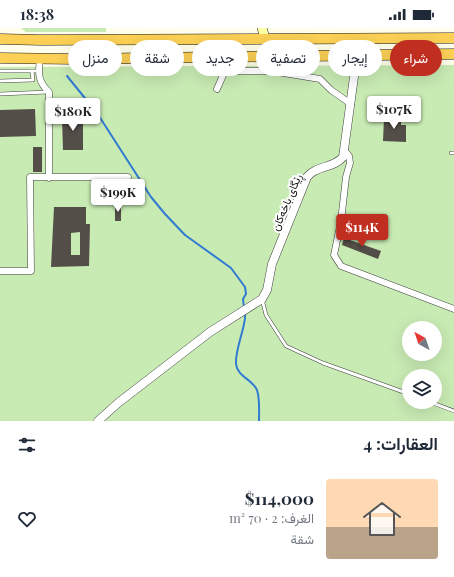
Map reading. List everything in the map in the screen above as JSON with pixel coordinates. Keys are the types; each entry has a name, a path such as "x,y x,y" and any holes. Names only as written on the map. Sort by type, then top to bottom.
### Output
{"highway":[{"path":"0,39 41,40 263,33 454,38"},
{"path":"40,59 41,40"},
{"path":"382,55 454,54"},
{"path":"248,57 328,55"},
{"path":"0,58 192,57"}],"street":[{"path":"40,59 36,71 41,85 49,92 49,178"},
{"path":"248,71 270,71 320,79 331,90 352,104"},
{"path":"217,89 222,76"},
{"name":"ڕێگای باخەکان","path":"260,301 267,290 272,264 307,177 315,170 339,162 343,157 352,104 355,76"},
{"path":"344,150 349,156 350,163 344,191 341,220 334,251 335,259 338,264 454,309"},
{"path":"0,271 31,271 30,177 128,177"},
{"path":"98,421 118,402 204,337 260,301"}],"lane":[{"path":"0,71 36,71 33,80 0,81"},
{"path":"0,94 49,92"},
{"path":"260,301 266,315 286,346 324,363 402,391"},
{"path":"442,406 454,411"}],"green space":[{"path":"21,28 106,28 106,32 26,32"},
{"path":"382,65 390,65 390,76 442,76 442,65 454,65 454,421 0,421 0,67 68,67 68,76 122,76 122,66 130,66 130,76 184,76 184,66 192,66 192,76 248,76 248,66 256,66 256,76 320,76 320,66 328,66 328,76 382,76"}],"building":[{"path":"35,109 36,136 0,137 0,110"},
{"path":"68,110 77,110 77,116 83,116 83,150 63,150 62,118 68,118"},
{"path":"384,118 401,118 401,125 406,125 406,142 383,141"},
{"path":"33,147 42,147 42,172 33,172"},
{"path":"115,205 121,205 121,221 115,221"},
{"path":"54,207 86,207 86,224 90,224 89,266 51,267","holes":["80,232 80,255 71,255 71,233"]},
{"path":"344,238 381,251 378,259 342,245"}],"waterway":[{"path":"67,76 97,113 151,197 165,214 185,235 231,268 245,287 246,294 243,299 244,308"},
{"path":"245,313 237,351 236,364 239,372 252,383 257,390 259,401 259,421"}]}
